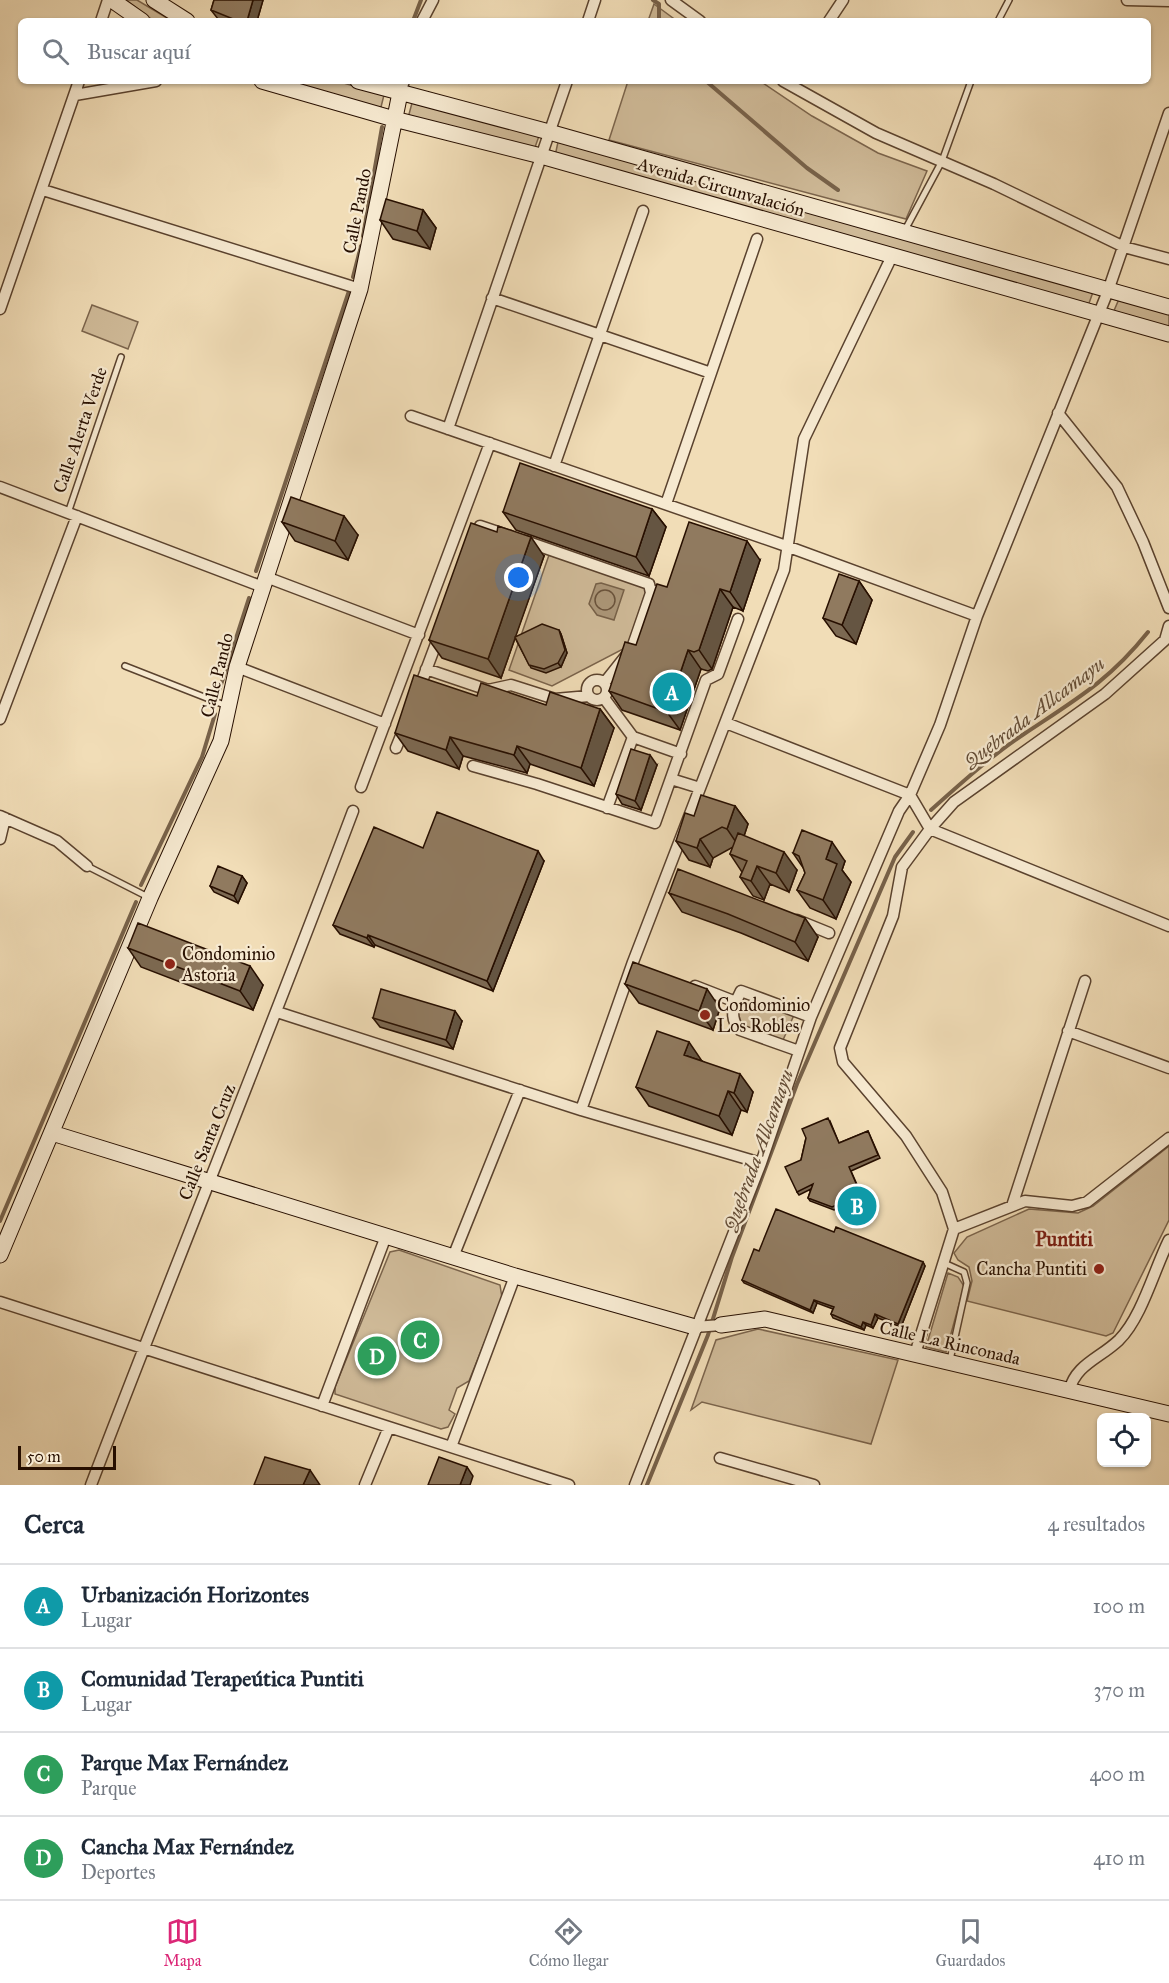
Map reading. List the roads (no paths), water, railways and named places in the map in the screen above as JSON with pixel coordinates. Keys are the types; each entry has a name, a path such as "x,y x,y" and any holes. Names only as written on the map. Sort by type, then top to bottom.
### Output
{"street":[{"path":"102,18 110,0 137,18"},
{"path":"154,0 182,18"},
{"path":"424,18 433,0"},
{"path":"589,18 595,0"},
{"path":"671,0 696,18"},
{"path":"831,18 843,0"},
{"path":"1127,0 1169,1"},
{"path":"0,309 79,84"},
{"path":"75,94 137,84"},
{"name":"Avenida Circunvalación","path":"272,84 394,119 541,156 1169,334"},
{"name":"Avenida Circunvalación","path":"380,84 402,87 549,132 1169,307"},
{"path":"448,429 566,84"},
{"path":"790,84 867,128 1124,247 1169,259"},
{"name":"Calle Pando","path":"0,1255 150,898 221,741 237,667 360,289 368,260 402,87"},
{"path":"635,1485 761,1163 811,1017 899,811 910,795 940,725 976,616 1108,291 1169,113"},
{"path":"43,190 360,289"},
{"path":"554,466 643,211"},
{"path":"666,504 757,239"},
{"path":"581,1110 673,873 700,788 784,570 804,439 892,256"},
{"path":"492,298 711,373"},
{"path":"1058,413 1117,487 1169,608"},
{"path":"411,416 789,547 976,616"},
{"path":"361,787 490,443"},
{"path":"0,487 73,515 419,634"},
{"path":"0,719 73,515"},
{"path":"471,548 480,526 649,584 651,593 632,648 605,682"},
{"path":"651,593 667,586"},
{"path":"473,766 523,782 537,784 655,823 706,680 718,674 738,619"},
{"path":"415,698 443,625"},
{"path":"915,1354 954,1229 942,1192 906,1136 843,1062 840,1048 893,916 902,867 930,829 954,802 1105,694 1167,644 1169,626"},
{"path":"237,667 385,724"},
{"path":"426,669 488,690 511,685 555,699 589,696"},
{"path":"599,679 605,682 608,688 604,698 594,700 589,696 586,689 592,681 599,679"},
{"path":"604,698 633,737 681,754"},
{"path":"396,748 408,718"},
{"path":"726,723 910,795 930,829 1169,926"},
{"path":"607,808 633,737"},
{"path":"671,779 700,788"},
{"name":"Calle Santa Cruz","path":"91,1485 208,1181 277,1012 353,811"},
{"path":"0,839 2,817 57,841 87,866"},
{"path":"788,916 829,933"},
{"path":"1012,1206 1085,981"},
{"path":"685,982 736,1002"},
{"path":"799,1051 740,1030 732,1017 736,1002 741,991 811,1017"},
{"path":"277,1012 581,1110 761,1163"},
{"path":"1068,1031 1169,1068"},
{"path":"453,1257 520,1090"},
{"path":"52,1133 515,1276 698,1326 721,1325"},
{"path":"954,1229 1025,1201 1072,1206 1087,1202 1169,1138"},
{"path":"322,1406 386,1236"},
{"path":"1068,1391 1073,1375 1119,1339 1130,1324 1169,1240"},
{"path":"451,1447 515,1276"},
{"path":"0,1302 569,1485"},
{"name":"Calle La Rinconada","path":"721,1325 765,1319 1169,1414"},
{"path":"365,1485 389,1427"},
{"path":"720,1458 814,1485"}],"lane":[{"path":"1000,18 1009,0"},
{"path":"904,232 942,161 970,84"},
{"name":"Calle Alerta Verde","path":"73,515 121,357"},
{"path":"125,666 229,706"},
{"path":"87,866 150,898"},
{"path":"944,1263 964,1272 967,1283 950,1363"}],"water":[{"path":"601,583 624,590 614,620 597,615 589,604 596,584"}],"waterway":[{"path":"414,18 421,0"},
{"path":"653,0 659,4 659,18"},
{"path":"709,84 807,168 838,190"},
{"path":"363,236 382,127"},
{"path":"353,277 361,246"},
{"path":"256,571 349,291"},
{"path":"219,691 249,598"},
{"name":"Quebrada Allcamayu","path":"931,810 1000,752 1105,677 1148,632"},
{"path":"141,885 202,757 215,714"},
{"name":"Quebrada Allcamayu","path":"647,1485 708,1335 732,1257 797,1084 895,857 913,832"},
{"path":"0,1221 136,902"}],"place":[{"name":"Urbanización Horizontes","path":"672,692"},
{"name":"Condominio Astoria","path":"170,964"},
{"name":"Condominio Los Robles","path":"705,1015"},
{"name":"Comunidad Terapeútica Puntiti","path":"857,1206"},
{"name":"Cancha Puntiti","path":"1099,1269"},
{"name":"Parque Max Fernández","path":"420,1340"},
{"name":"Cancha Max Fernández","path":"377,1356"}],"district":[{"name":"Puntiti","path":"1064,1239"}]}
